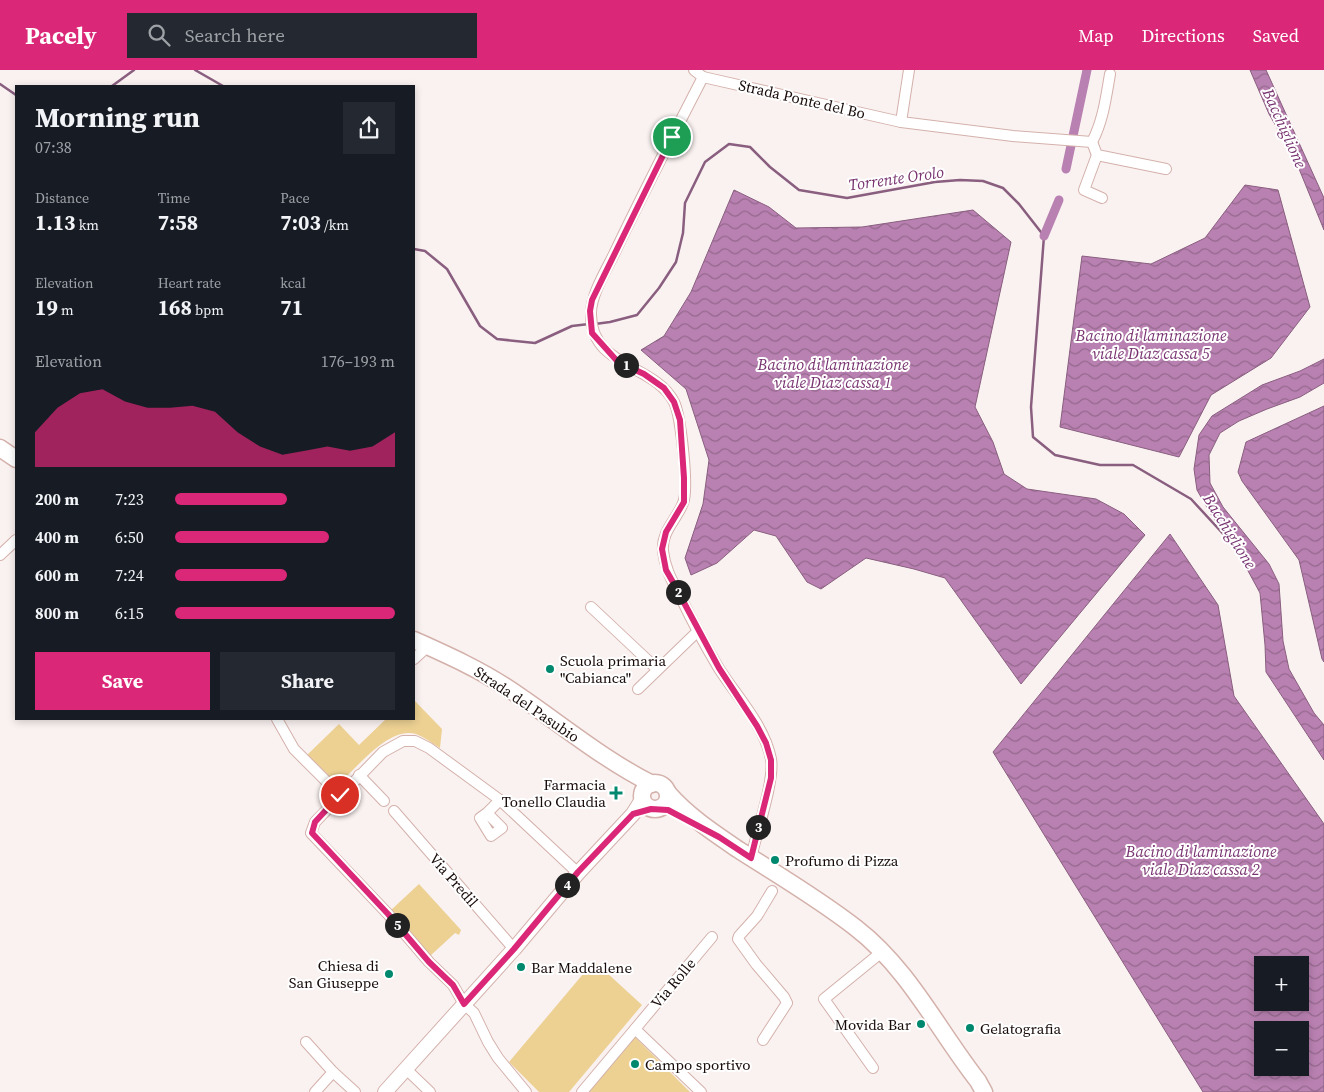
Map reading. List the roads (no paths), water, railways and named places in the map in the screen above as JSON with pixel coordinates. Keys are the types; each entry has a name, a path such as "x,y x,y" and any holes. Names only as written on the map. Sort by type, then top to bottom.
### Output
{"main road":[{"path":"0,448 15,458"},
{"name":"Strada del Pasubio","path":"421,643 472,667 504,685 597,751 650,799"},
{"path":"650,799 667,803 668,793 687,812 719,837"},
{"path":"650,799 719,837 751,858 777,884 856,928 883,951 908,982 983,1092"},
{"path":"970,1071 973,1092 983,1092"}],"street":[{"path":"694,70 703,77 630,220 592,300 591,322 592,333 618,362 644,374 664,388 674,402 680,420 684,502 666,532 662,549 666,570 719,668 757,726 766,743 771,760 771,778 751,858"},
{"path":"901,122 909,70"},
{"path":"1102,198 1084,190 1097,155 1092,142 1104,111 1110,74"},
{"name":"Strada Ponte del Bo","path":"703,77 901,122 1013,136 1092,142"},
{"path":"1097,155 1166,169"},
{"path":"0,555 15,541"},
{"path":"591,607 657,669"},
{"path":"638,689 698,631"},
{"name":"Strada del Pasubio","path":"415,657 421,643"},
{"path":"278,720 294,749 340,795"},
{"path":"526,1092 498,1058 474,1014 464,1004 453,985 429,962 388,914 312,833 315,822 383,752 403,741 415,741 429,748 500,800 578,872"},
{"path":"359,775 384,801"},
{"path":"385,1092 514,949 578,872 633,814 650,799"},
{"path":"487,813 500,800"},
{"name":"Via Predil","path":"394,811 514,949"},
{"path":"763,1040 787,1003 738,939 757,916 777,884"},
{"name":"Via Rolle","path":"582,1092 712,936"},
{"path":"873,1068 824,999 883,951"},
{"path":"635,1028 702,1092"},
{"path":"306,1042 332,1072 355,1092"},
{"path":"406,1069 430,1092"},
{"path":"315,1092 332,1072"}],"water":[{"name":"Bacchiglione","path":"1250,70 1266,70 1324,198 1324,230 1295,159 1269,114"},
{"name":"Bacino di laminazione viale Diaz cassa 5","path":"1245,185 1278,190 1310,307 1271,358 1211,395 1179,457 1060,427 1082,256 1151,264 1205,238"},
{"name":"Bacino di laminazione viale Diaz cassa 1","path":"734,190 769,207 796,228 862,227 973,210 1011,242 975,407 993,442 1004,474 1027,489 1096,499 1124,514 1145,535 1021,684 945,578 866,558 821,589 807,582 776,536 754,530 717,563 691,575 685,558 703,504 709,460 686,389 641,350 664,336 691,292"},
{"name":"Bacchiglione","path":"1324,359 1324,383 1300,397 1239,421 1220,433 1209,455 1210,483 1223,507 1269,564 1279,584 1283,641 1289,669 1314,713 1324,725 1324,760 1266,672 1260,593 1197,490 1194,469 1199,435 1212,416 1262,385 1300,371"},
{"path":"1324,406 1324,662 1299,560 1242,481 1238,472 1246,442"},
{"name":"Bacino di laminazione viale Diaz cassa 2","path":"1170,534 1218,605 1234,696 1324,824 1324,1092 1203,1092 993,752"}],"waterway":[{"path":"113,85 134,70"},
{"name":"Torrente Orolo","path":"195,70 221,85"},
{"path":"1066,169 1087,70"},
{"path":"0,84 15,94"},
{"name":"Torrente Orolo","path":"595,324 637,315 659,288 676,262 683,233 685,203 705,162 729,144 750,147 770,167 799,190 847,198 935,182 983,181 1003,188 1019,204 1044,236 1031,407 1033,437 1055,455 1100,465 1133,465 1191,499 1226,537"},
{"path":"1044,236 1059,200"},
{"name":"Torrente Orolo","path":"415,249 425,251 447,269 480,326 497,339 535,343 572,326 589,324"}],"place":[{"name":"Scuola primaria \"Cabianca\"","path":"550,669"},
{"name":"Farmacia Tonello Claudia","path":"616,793"},
{"name":"Profumo di Pizza","path":"775,860"},
{"name":"Bar Maddalene","path":"521,967"},
{"name":"Chiesa di San Giuseppe","path":"389,974"},
{"name":"Movida Bar","path":"921,1024"},
{"name":"Gelatografia","path":"970,1028"},
{"name":"Campo sportivo","path":"635,1064"}]}
